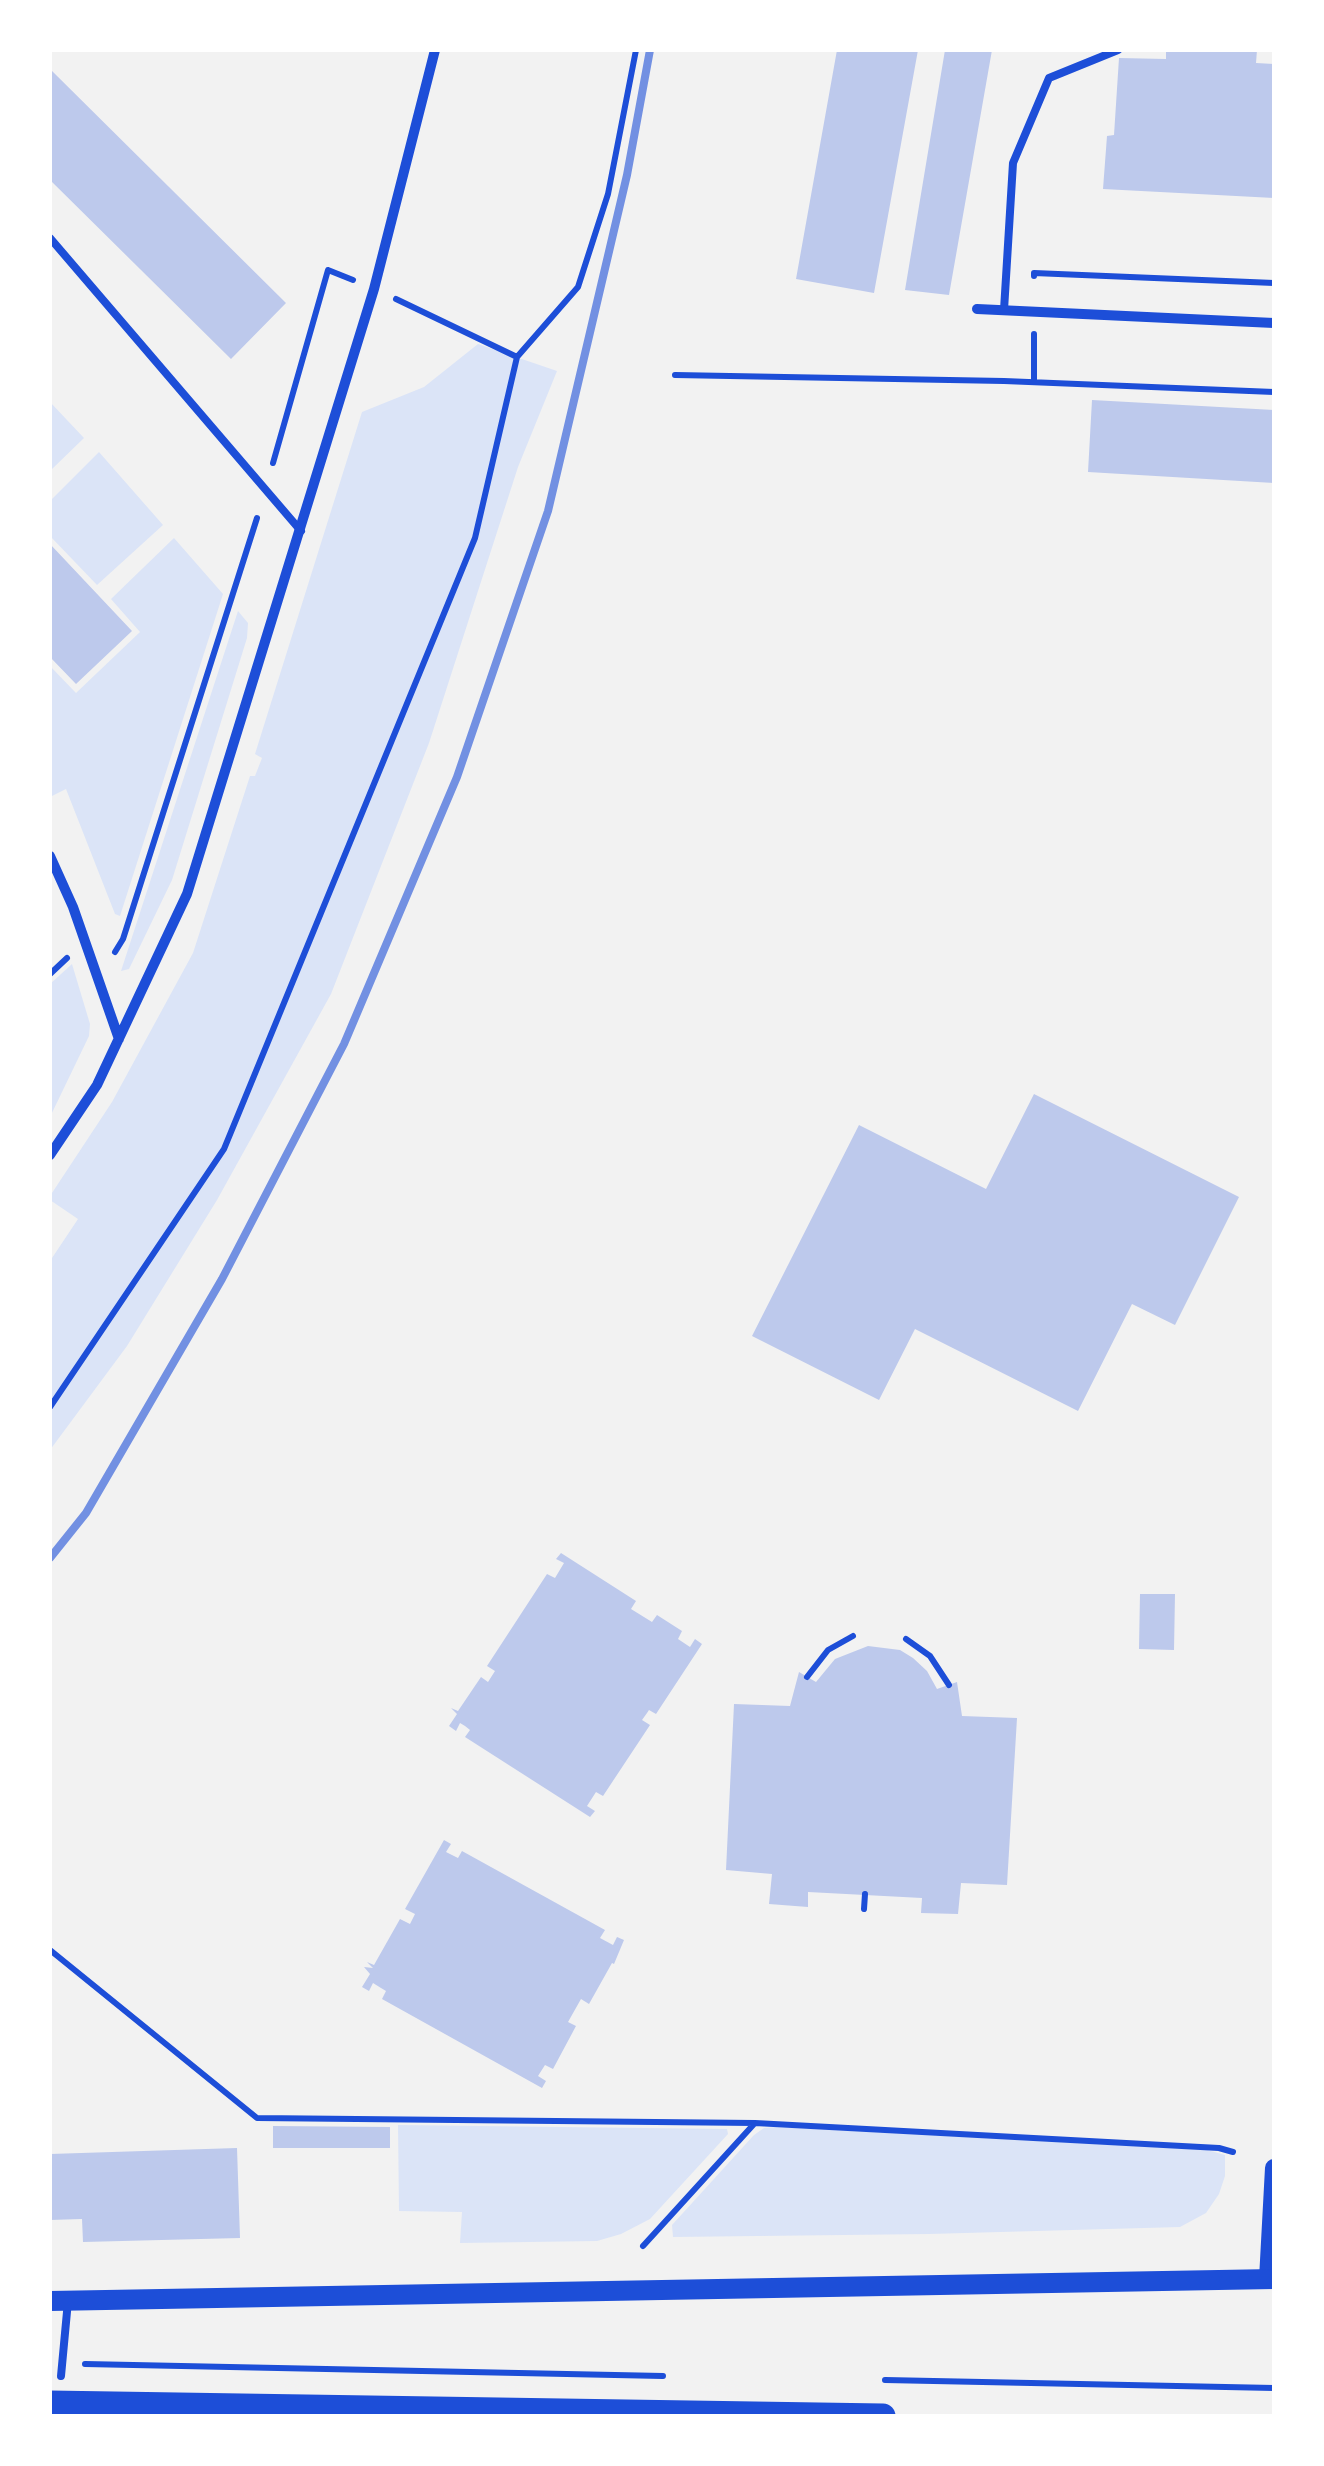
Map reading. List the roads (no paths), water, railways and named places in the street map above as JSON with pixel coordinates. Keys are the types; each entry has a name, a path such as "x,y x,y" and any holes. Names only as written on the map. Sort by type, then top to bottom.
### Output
{"main road":[{"path":"59,2301 1271,2278"},
{"path":"50,2403 883,2416"}],"street":[{"path":"50,1155 96,1085 187,894 374,289 435,50"},
{"path":"976,309 1274,323"},
{"path":"50,856 74,907 120,1039"},
{"path":"1271,2278 1274,2168"}],"lane":[{"path":"1004,310 1013,162 1049,78 1118,50"},
{"path":"50,238 301,531"},
{"path":"59,2301 61,2376"}],"railway":[{"path":"50,1558 86,1513 222,1279 344,1044 457,777 548,511 627,175 650,50"}]}
